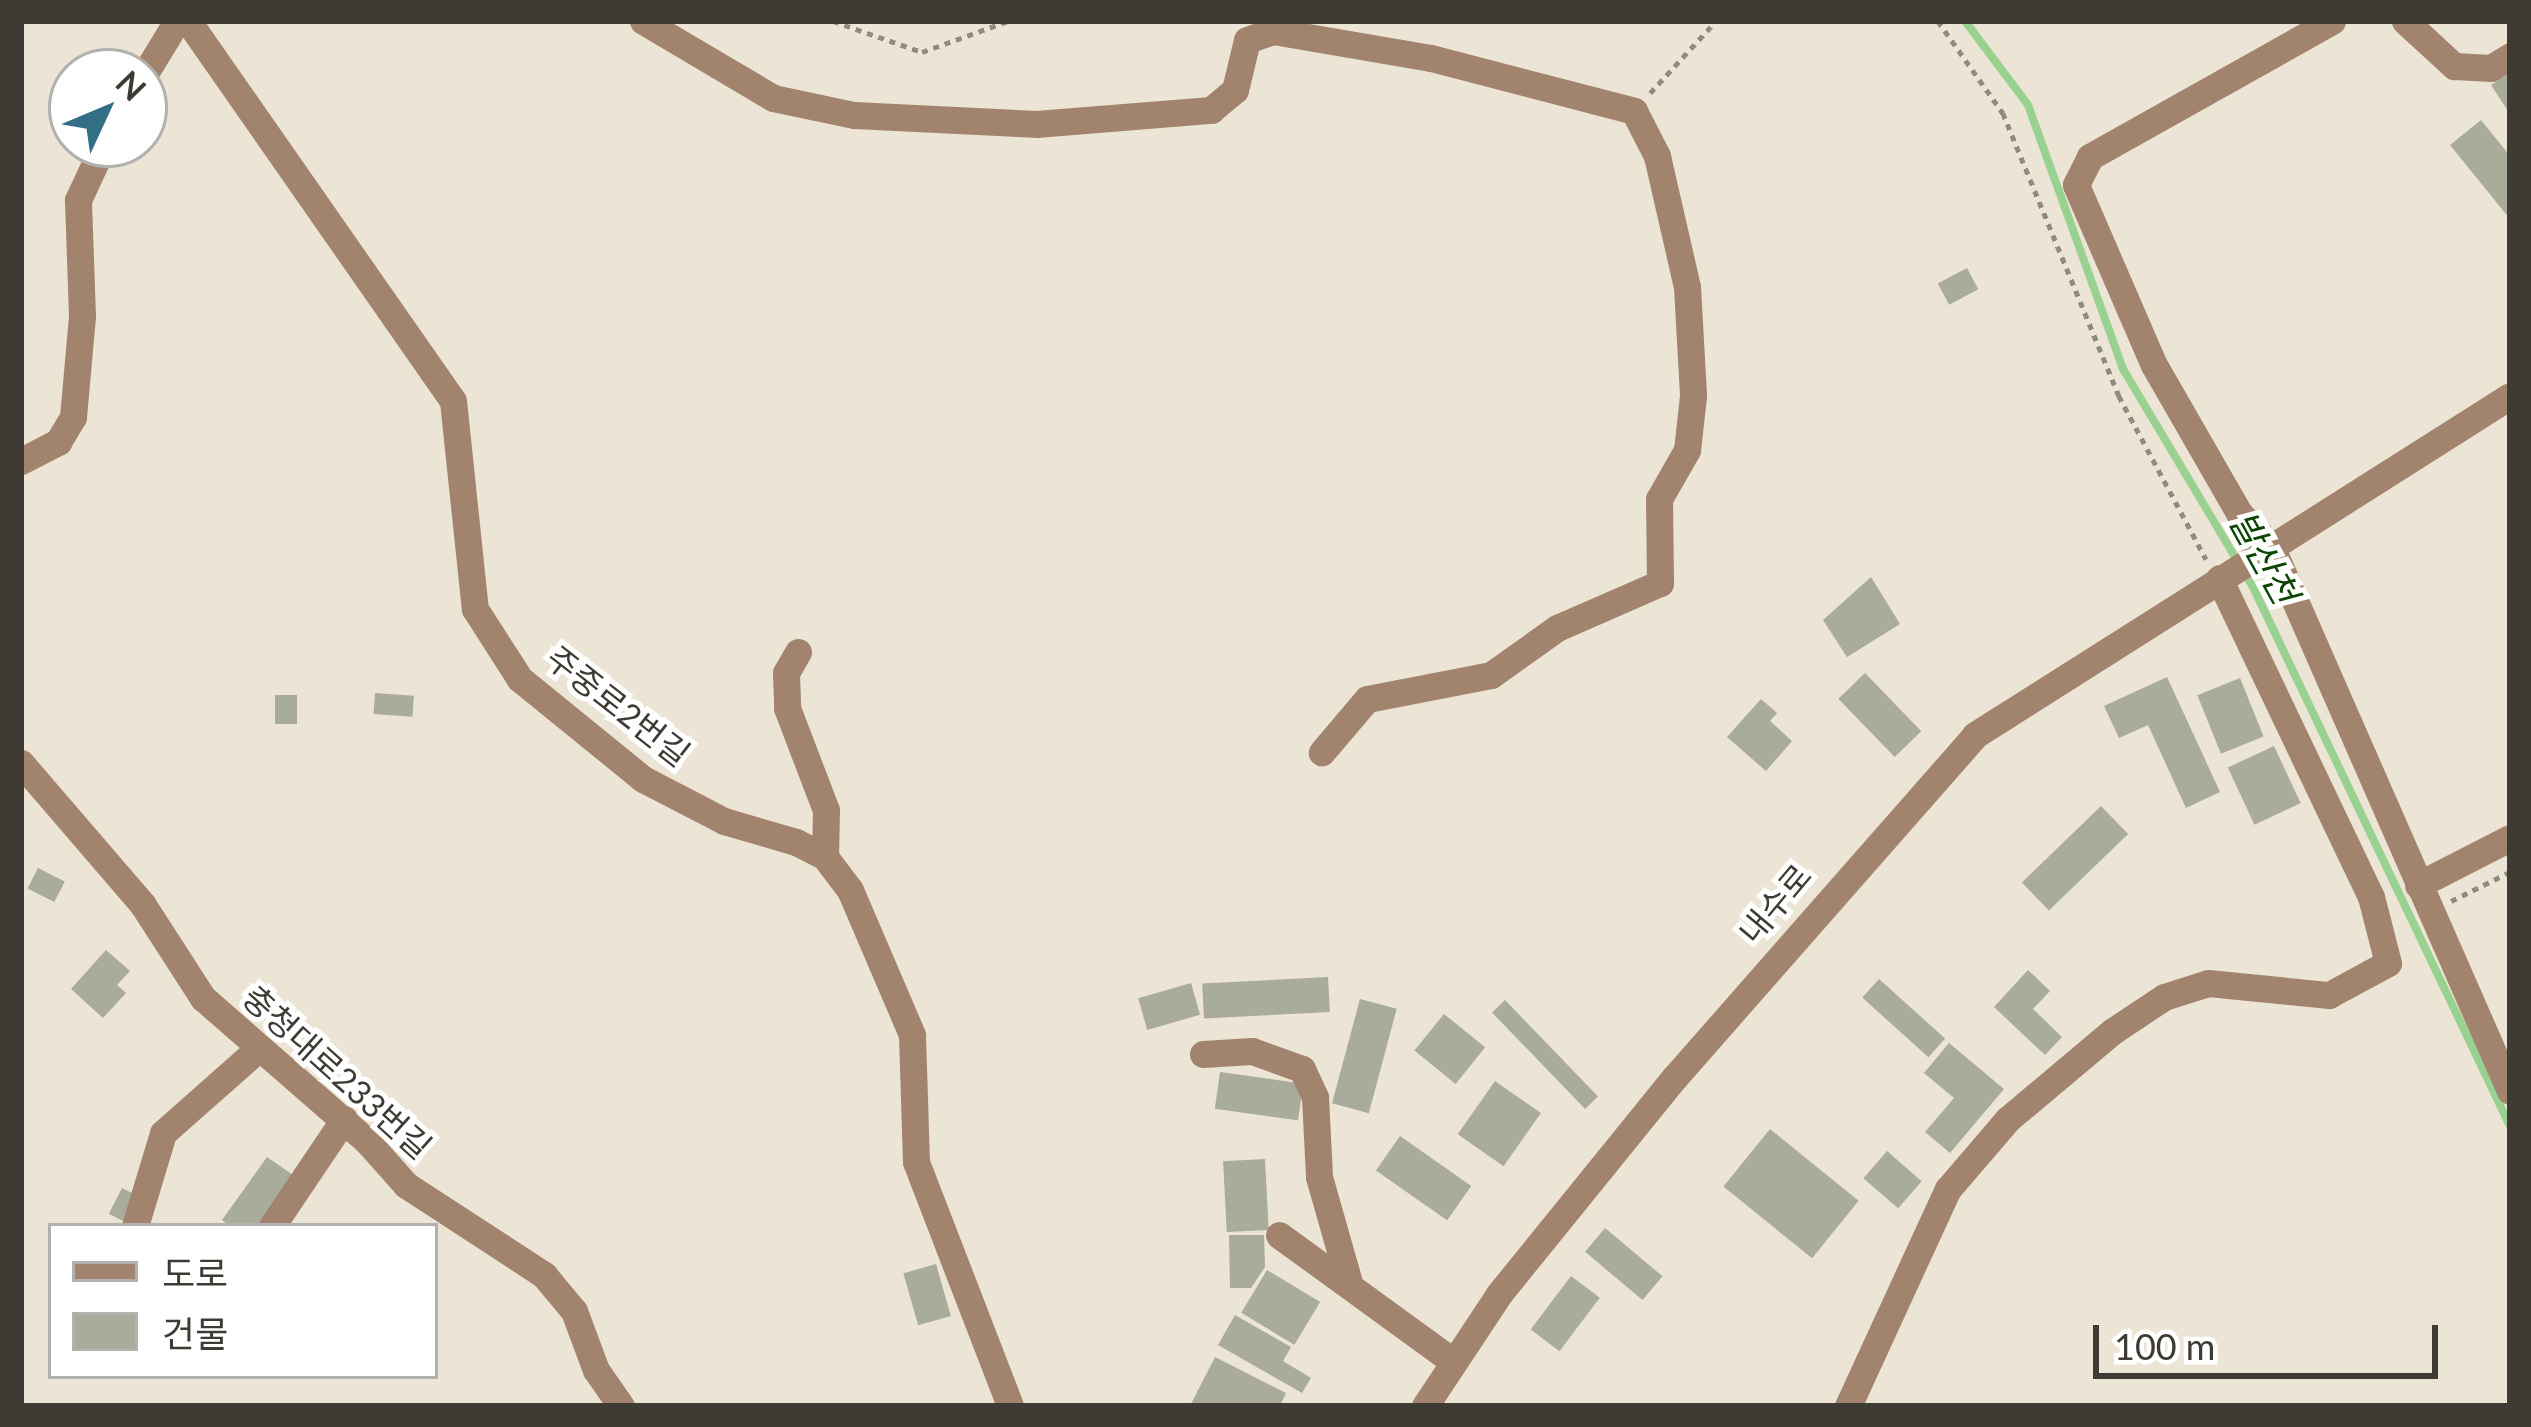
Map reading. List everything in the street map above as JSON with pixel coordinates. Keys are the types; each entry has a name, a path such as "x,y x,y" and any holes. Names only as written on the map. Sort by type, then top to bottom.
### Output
{"street":[{"path":"160,48 177,21"},
{"name":"주중로2번길","path":"188,21 453,401 475,609 520,679 643,779 724,821 825,857"},
{"path":"643,21 773,98 854,116 1036,124 1210,110 1235,90 1247,40 1273,31 1431,58 1634,111 1658,156 1687,287 1690,429 1688,450 1659,499 1660,583 1557,628 1491,675 1367,699 1322,752"},
{"path":"2332,21 2090,157 2076,185 2154,364 2239,513 2267,549 2510,1091"},
{"path":"2405,21 2454,66 2491,68 2510,56"},
{"path":"21,461 58,442 73,417 82,316 78,200 93,168"},
{"name":"내수로","path":"1425,1406 1498,1294 1675,1077 1975,735 2510,396"},
{"path":"1849,1406 1948,1189 2053,1080 2137,1012 2190,987 2226,983 2330,995 2388,963 2371,897 2223,576"},
{"path":"798,652 787,673 787,708 826,810 825,857 850,890 912,1035 916,1162 1010,1406"},
{"name":"충청대로233번길","path":"21,764 143,905 203,998 344,1119 406,1185 544,1275 574,1310 596,1370 621,1406"},
{"path":"2418,885 2510,838"},
{"path":"136,1223 163,1133 258,1049"},
{"path":"1203,1054 1252,1051 1303,1069 1315,1096 1319,1178 1350,1286"},
{"path":"274,1223 344,1119"},
{"path":"1280,1235 1454,1362"}],"path":[{"path":"833,21 922,52 1008,21"},
{"path":"1634,111 1716,21"},
{"path":"1938,21 2003,113 2119,396 2223,576"},
{"path":"2430,912 2510,872"}],"building":[{"path":"2510,73 2510,114 2491,85"},
{"path":"2481,120 2510,156 2510,219 2450,145"},
{"path":"1967,268 1978,289 1949,305 1938,283"},
{"path":"1871,577 1900,624 1847,657 1823,620"},
{"path":"1865,673 1921,731 1895,757 1838,699"},
{"path":"2167,677 2220,792 2186,808 2148,725 2119,738 2104,706"},
{"path":"2240,678 2264,736 2221,754 2197,695"},
{"path":"375,693 414,696 412,717 374,714"},
{"path":"275,695 297,695 297,724 275,724"},
{"path":"1761,699 1777,713 1770,721 1792,741 1766,771 1727,737"},
{"path":"2274,746 2301,803 2254,825 2228,768"},
{"path":"2101,806 2128,834 2049,910 2022,882"},
{"path":"38,868 65,882 54,902 28,888"},
{"path":"106,950 130,971 117,985 126,993 103,1018 71,989"},
{"path":"2028,970 2050,991 2033,1009 2062,1037 2045,1055 1994,1007"},
{"path":"1328,977 1330,1012 1204,1019 1202,984"},
{"path":"1879,979 1945,1039 1928,1057 1862,998"},
{"path":"1191,983 1200,1015 1147,1030 1138,998"},
{"path":"1360,999 1397,1009 1369,1113 1332,1103"},
{"path":"1505,1000 1598,1096 1585,1109 1492,1013"},
{"path":"1444,1014 1485,1047 1456,1084 1414,1051"},
{"path":"1949,1043 2004,1089 1950,1153 1925,1132 1954,1098 1924,1073"},
{"path":"1220,1072 1303,1084 1298,1120 1215,1109"},
{"path":"1495,1081 1541,1113 1504,1166 1458,1134"},
{"path":"1770,1129 1859,1201 1812,1258 1723,1187"},
{"path":"1400,1136 1471,1186 1447,1220 1376,1170"},
{"path":"1887,1151 1922,1181 1898,1208 1863,1178"},
{"path":"267,1157 296,1177 262,1223 222,1220"},
{"path":"1265,1159 1269,1230 1227,1232 1223,1161"},
{"path":"122,1188 136,1195 123,1221 109,1214"},
{"path":"1605,1228 1662,1276 1643,1300 1585,1252"},
{"path":"1229,1235 1264,1235 1265,1267 1251,1288 1230,1288"},
{"path":"936,1264 951,1316 918,1325 903,1273"},
{"path":"1267,1270 1320,1302 1294,1345 1241,1313"},
{"path":"1571,1276 1600,1298 1559,1351 1531,1330"},
{"path":"1235,1315 1291,1347 1283,1361 1311,1378 1302,1393 1218,1345"},
{"path":"1215,1357 1286,1393 1280,1406 1190,1406"}],"waterway":[{"name":"발산천","path":"1965,21 2028,105 2123,369 2253,587 2510,1126"}]}
